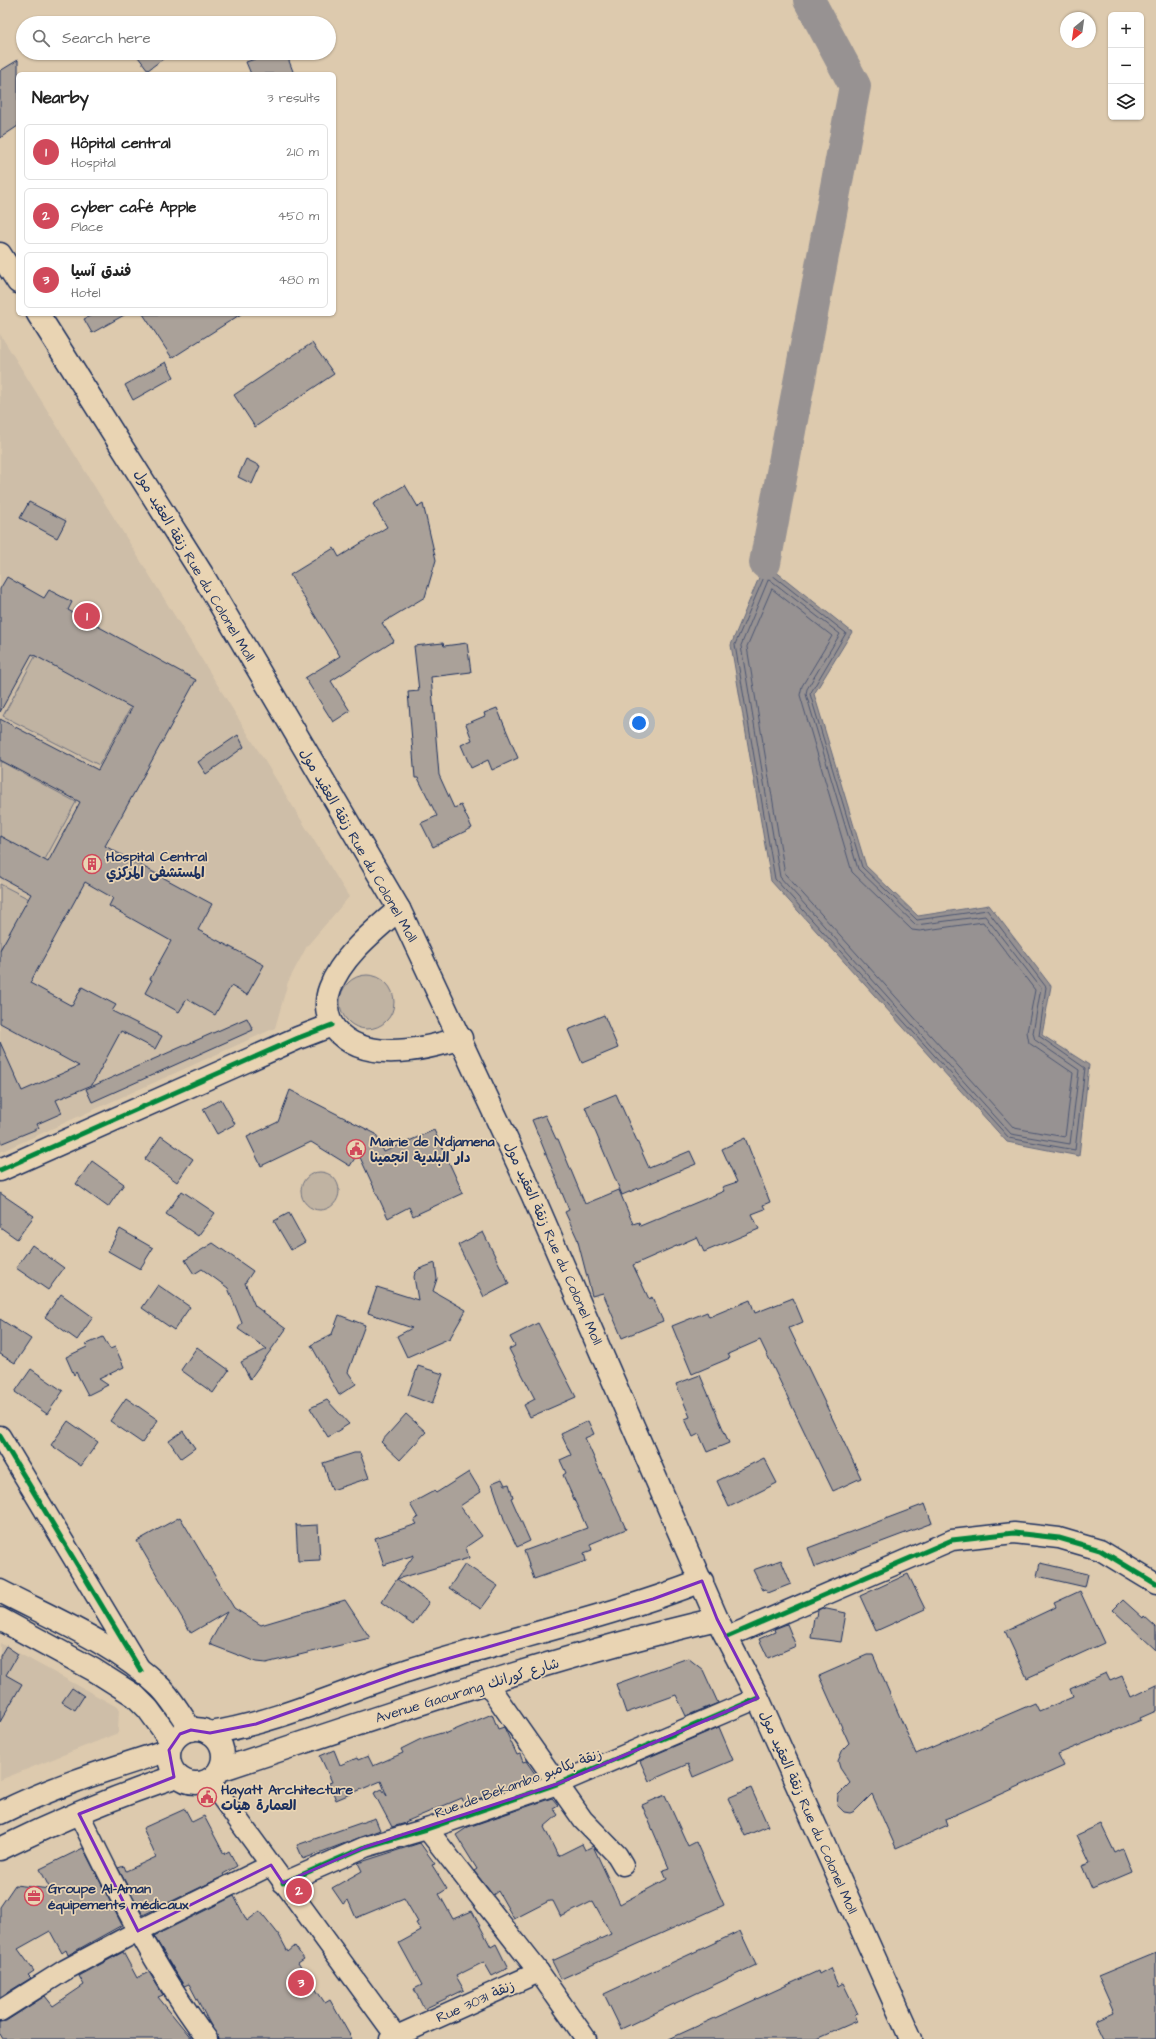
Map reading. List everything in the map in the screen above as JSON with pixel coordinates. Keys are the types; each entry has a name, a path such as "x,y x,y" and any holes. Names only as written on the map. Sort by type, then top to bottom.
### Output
{"main road":[{"path":"0,254 16,279"},
{"name":"زنقة العقيد مول Rue du Colonel Moll","path":"39,316 202,574 399,909 534,1196 722,1628 758,1698 911,2039"},
{"path":"399,909 364,941 338,973 330,988 327,1003 332,1025 340,1034 356,1045 376,1050 416,1048 461,1038"},
{"path":"0,1170 298,1038 332,1025"},
{"path":"0,1591 118,1654 142,1671 161,1688 177,1709 200,1731 221,1745 223,1762 214,1775 196,1784 182,1780 171,1768 169,1759 171,1746 180,1734 200,1731 256,1724 409,1670 653,1599 702,1581"},
{"path":"0,1619 94,1670 135,1696 148,1709 171,1746"},
{"name":"Avenue Gaourang شارع كورانك","path":"214,1775 486,1682 636,1639 722,1628"},
{"path":"0,1813 39,1794 84,1776 171,1746"},
{"path":"0,1849 42,1828 145,1786 177,1776"}],"street":[{"path":"0,1436 142,1671"},
{"path":"722,1628 938,1546 960,1539 1014,1533 1059,1538 1100,1550 1156,1584"},
{"name":"Rue de Bekambo زنقة بكامبو","path":"486,1682 583,1820 617,1855 623,1865"},
{"name":"Rue de Bekambo زنقة بكامبو","path":"283,1883 364,1847 427,1829 557,1784 758,1698"},
{"path":"214,1775 283,1883 395,2038"},
{"path":"79,1814 138,1931 189,2014 207,2039"},
{"path":"427,1829 538,1972 586,2039"},
{"path":"0,2011 65,1970 138,1931 271,1865"},
{"name":"Rue 3031 زنقة","path":"395,2038 538,1972"}],"highlighted area":[{"path":"702,1581 717,1619 758,1698 557,1784 365,1847 283,1883 271,1865 138,1931 79,1814 174,1777 169,1750 180,1734 191,1730 210,1733 256,1724 409,1670 653,1599"}],"shaded area":[{"path":"0,334 349,897 307,946 288,982 275,1028 0,1152"},
{"path":"36,655 131,707 99,765 3,716"},
{"path":"0,761 76,802 43,863 0,840"},
{"path":"0,884 31,900 0,949"},
{"path":"362,975 372,975 382,979 390,987 394,997 394,1007 390,1017 382,1025 372,1029 362,1029 352,1025 344,1017 340,1007 340,997 344,987 352,979"},
{"path":"320,1172 330,1175 336,1181 339,1191 336,1201 330,1207 320,1210 310,1207 304,1201 301,1191 304,1181 310,1175"},
{"path":"0,1643 119,1708 118,1733 0,1780"}],"water":[{"path":"765,563 852,632 814,694 866,866 918,916 989,905 1051,986 1042,1035 1089,1065 1079,1156 1007,1142 771,881 731,645"}],"building":[{"path":"18,60 18,72 16,72 16,127 0,138 0,71"},
{"path":"140,60 162,60 148,70"},
{"path":"252,60 289,60 293,72 250,72 246,62"},
{"path":"90,316 122,316 92,333 84,319"},
{"path":"144,316 238,316 172,358"},
{"path":"312,343 334,374 255,427 234,395"},
{"path":"166,362 174,377 133,400 125,385"},
{"path":"246,459 260,466 252,484 238,477"},
{"path":"405,485 418,507 423,504 436,560 425,597 382,623 394,641 331,681 350,711 333,722 305,678 340,656 290,575 334,548 339,557 387,527 373,504"},
{"path":"29,502 66,521 57,538 20,518"},
{"path":"7,577 44,598 49,590 72,602 68,610 196,680 105,846 212,904 198,930 264,965 247,995 231,986 215,1015 187,999 179,1012 145,993 152,980 150,979 171,941 109,906 113,898 85,882 30,983 72,1006 82,987 116,1005 112,1011 162,1036 155,1049 121,1031 92,1085 56,1100 62,1113 37,1124 39,1128 0,1144 0,1042 22,1091 79,1066 0,1023 0,950 31,894 0,877 0,836 48,862 80,802 0,760 0,719 98,770 132,708 32,654 0,712 0,589"},
{"path":"443,643 444,646 467,643 471,672 431,677 439,775 454,808 461,805 472,828 433,847 421,823 437,816 418,778 415,778 408,692 419,691 414,646"},
{"path":"497,708 518,758 492,770 488,760 471,768 461,745 472,740 466,724 485,716 484,713"},
{"path":"238,735 244,747 206,774 198,762"},
{"path":"604,1015 618,1048 582,1063 568,1030"},
{"path":"247,1018 253,1030 92,1102 86,1089"},
{"path":"290,1090 376,1134 384,1152 434,1130 463,1193 413,1216 409,1207 388,1218 358,1153 350,1166 311,1142 261,1166 247,1137 278,1122"},
{"path":"616,1094 649,1168 690,1151 696,1164 622,1195 585,1107"},
{"path":"221,1099 235,1124 217,1134 203,1109"},
{"path":"545,1115 556,1139 558,1139 585,1204 619,1190 633,1224 639,1222 640,1226 724,1191 722,1187 737,1182 722,1149 745,1138 770,1202 763,1205 765,1209 752,1214 759,1229 704,1252 697,1237 633,1265 649,1299 652,1297 663,1321 622,1338 603,1293 592,1296 577,1238 565,1212 569,1210 532,1120"},
{"path":"161,1136 193,1159 177,1182 145,1159"},
{"path":"92,1161 124,1184 108,1207 76,1184"},
{"path":"182,1191 215,1213 198,1236 166,1214"},
{"path":"0,1193 34,1216 17,1239 0,1227"},
{"path":"289,1213 305,1242 291,1250 274,1221"},
{"path":"120,1229 153,1248 140,1269 108,1251"},
{"path":"483,1232 509,1284 484,1297 458,1245"},
{"path":"213,1243 253,1271 245,1283 255,1306 286,1329 250,1379 241,1362 267,1349 238,1329 242,1323 228,1288 202,1269 194,1274 185,1260"},
{"path":"32,1245 64,1268 48,1290 16,1268"},
{"path":"435,1263 437,1279 433,1291 466,1310 450,1338 407,1357 397,1336 412,1328 368,1313 377,1287 418,1300 414,1277 415,1273 419,1269"},
{"path":"158,1285 190,1307 174,1330 142,1308"},
{"path":"61,1294 93,1317 77,1340 45,1317"},
{"path":"793,1298 803,1322 789,1328 861,1478 833,1491 760,1340 728,1354 730,1358 692,1374 672,1326 707,1312 709,1317 750,1300 755,1313"},
{"path":"339,1315 365,1325 348,1372 356,1384 339,1395 311,1345 332,1334"},
{"path":"0,1319 31,1339 15,1363 0,1354"},
{"path":"538,1323 576,1397 530,1417 524,1405 535,1399 509,1349 515,1346 510,1337"},
{"path":"103,1337 110,1349 115,1347 124,1367 99,1379 108,1385 88,1395 76,1372 74,1375 66,1357 87,1347 85,1345"},
{"path":"197,1347 229,1370 213,1393 181,1370"},
{"path":"418,1366 443,1374 432,1404 408,1395"},
{"path":"31,1369 63,1391 47,1414 15,1392"},
{"path":"700,1375 729,1443 707,1452 699,1434 693,1437 685,1419 690,1417 676,1384"},
{"path":"126,1398 158,1420 142,1443 110,1421"},
{"path":"327,1400 349,1424 328,1437 310,1408"},
{"path":"406,1414 426,1432 400,1460 381,1442"},
{"path":"68,1421 98,1442 81,1466 51,1445"},
{"path":"588,1421 594,1434 585,1438 626,1529 590,1544 592,1550 584,1553 586,1561 534,1579 524,1551 587,1528 563,1475 566,1473 560,1460 571,1455 561,1434"},
{"path":"183,1431 195,1448 181,1458 169,1441"},
{"path":"354,1453 360,1453 369,1478 332,1490 323,1463"},
{"path":"764,1458 777,1483 729,1507 717,1481"},
{"path":"469,1472 481,1492 460,1506 482,1536 466,1547 469,1558 397,1579 414,1555 384,1565 375,1538 417,1524 414,1520 418,1518 410,1504 434,1491 436,1493"},
{"path":"502,1479 505,1485 509,1484 513,1497 511,1498 530,1541 517,1547 505,1522 492,1483"},
{"path":"925,1504 932,1523 815,1567 808,1548"},
{"path":"180,1517 234,1608 261,1625 345,1600 370,1638 266,1663 256,1662 209,1644 227,1612 191,1633 137,1541"},
{"path":"296,1524 297,1526 318,1525 320,1560 298,1561"},
{"path":"781,1560 791,1584 768,1593 766,1589 763,1590 753,1570"},
{"path":"1040,1563 1088,1574 1085,1587 1037,1576"},
{"path":"465,1564 498,1586 481,1609 449,1588"},
{"path":"908,1574 925,1609 876,1631 860,1596"},
{"path":"397,1579 429,1602 413,1625 381,1602"},
{"path":"1080,1591 1104,1643 1027,1678 1005,1631 1056,1607 1054,1603"},
{"path":"1123,1600 1143,1618 1144,1616 1156,1627 1156,1650 1113,1610"},
{"path":"822,1608 846,1613 841,1642 811,1638 814,1617 817,1617 818,1610"},
{"path":"787,1624 796,1646 768,1658 759,1639 775,1632 774,1629"},
{"path":"6,1646 18,1654 6,1675 22,1684 0,1722 0,1656"},
{"path":"867,1655 873,1655 916,1754 1035,1703 1039,1711 1073,1697 1070,1689 1106,1673 1110,1681 1122,1676 1131,1697 1156,1685 1156,1711 1140,1718 1141,1720 1058,1754 1064,1766 946,1819 948,1825 896,1848 872,1794 855,1811 850,1813 844,1812 837,1805 838,1795 850,1783 840,1768 838,1761 843,1749 849,1743 819,1676"},
{"path":"688,1658 703,1670 718,1703 686,1716 676,1695 626,1713 616,1684"},
{"path":"72,1688 84,1696 75,1710 62,1702"},
{"path":"492,1714 498,1729 504,1727 517,1755 520,1754 523,1762 526,1761 538,1778 464,1804 462,1798 405,1822 406,1823 392,1827 374,1793 382,1789 387,1796 381,1781 336,1800 329,1783 332,1782 320,1756 334,1750 340,1765 357,1758 358,1760 368,1756 373,1766 403,1753 401,1749 421,1739 445,1732 445,1734"},
{"path":"719,1727 733,1760 693,1777 688,1764 649,1781 640,1761"},
{"path":"751,1788 768,1826 745,1836 728,1798"},
{"path":"665,1795 688,1846 696,1842 724,1905 561,1979 552,1961 611,1934 593,1901 561,1917 553,1901 549,1901 514,1919 498,1891 493,1895 474,1871 477,1869 456,1835 468,1827 552,1798 558,1805 553,1808 558,1815 544,1827 558,1856 582,1844 585,1850 593,1846 620,1904 667,1879 663,1870 669,1868 642,1805"},
{"path":"185,1809 192,1822 204,1816 224,1854 229,1851 237,1866 223,1874 224,1876 143,1915 118,1868 124,1866 126,1871 156,1857 143,1828"},
{"path":"375,1818 380,1830 303,1859 297,1845"},
{"path":"1101,1824 1115,1853 1123,1849 1132,1872 1092,1889 1082,1866 1090,1863 1077,1835"},
{"path":"420,1843 435,1864 432,1865 447,1889 439,1894 453,1919 472,1911 491,1947 496,1944 508,1968 492,1976 484,1962 456,1976 464,1990 424,2009 414,1989 422,1985 399,1943 421,1931 416,1923 418,1922 404,1898 356,1918 348,1900 343,1904 332,1888 362,1871 358,1863"},
{"path":"83,1848 122,1925 68,1955 66,1950 62,1953 50,1931 18,1949 34,1971 28,1975 31,1978 0,1997 0,1907 15,1885 50,1889 40,1869"},
{"path":"234,1896 247,1921 260,1911 279,1935 288,1952 295,1946 304,1959 298,1963 325,2003 330,2000 352,2039 218,2039 189,1984 184,1986 154,1936"},
{"path":"740,1931 756,1965 621,2029 604,1994"},
{"path":"123,1952 137,1978 149,1972 163,1995 158,1997 192,2039 3,2039 0,2034 0,2022 6,2021 45,1996 53,2006 84,1985 79,1976"},
{"path":"1156,1952 1156,2039 1105,2039 1096,2020 1114,2012 1098,1976"},
{"path":"830,1968 838,1986 843,1983 858,2014 855,2015 857,2021 816,2039 669,2039 818,1971 819,1974"}],"waterway":[{"path":"765,563 855,86 809,0"}],"cycle path":[{"path":"0,1170 298,1038 332,1025"},
{"path":"0,1436 141,1671"},
{"path":"727,1637 952,1540 1014,1533 1059,1538 1100,1550 1156,1584"},
{"path":"283,1883 365,1847 427,1829 557,1784 758,1698"}],"place":[{"name":"Hôpital central","path":"87,616"},
{"name":"Hospital Central المستشفى المركزي","path":"92,864"},
{"name":"Mairie de N'djamena دار البلدية انجمينا","path":"356,1149"},
{"name":"Hayatt Architecture العمارة هيات","path":"207,1797"},
{"name":"cyber café Apple","path":"299,1891"},
{"name":"Groupe Al-Aman équipements médicaux","path":"34,1896"},
{"name":"فندق آسيا","path":"301,1983"}]}
